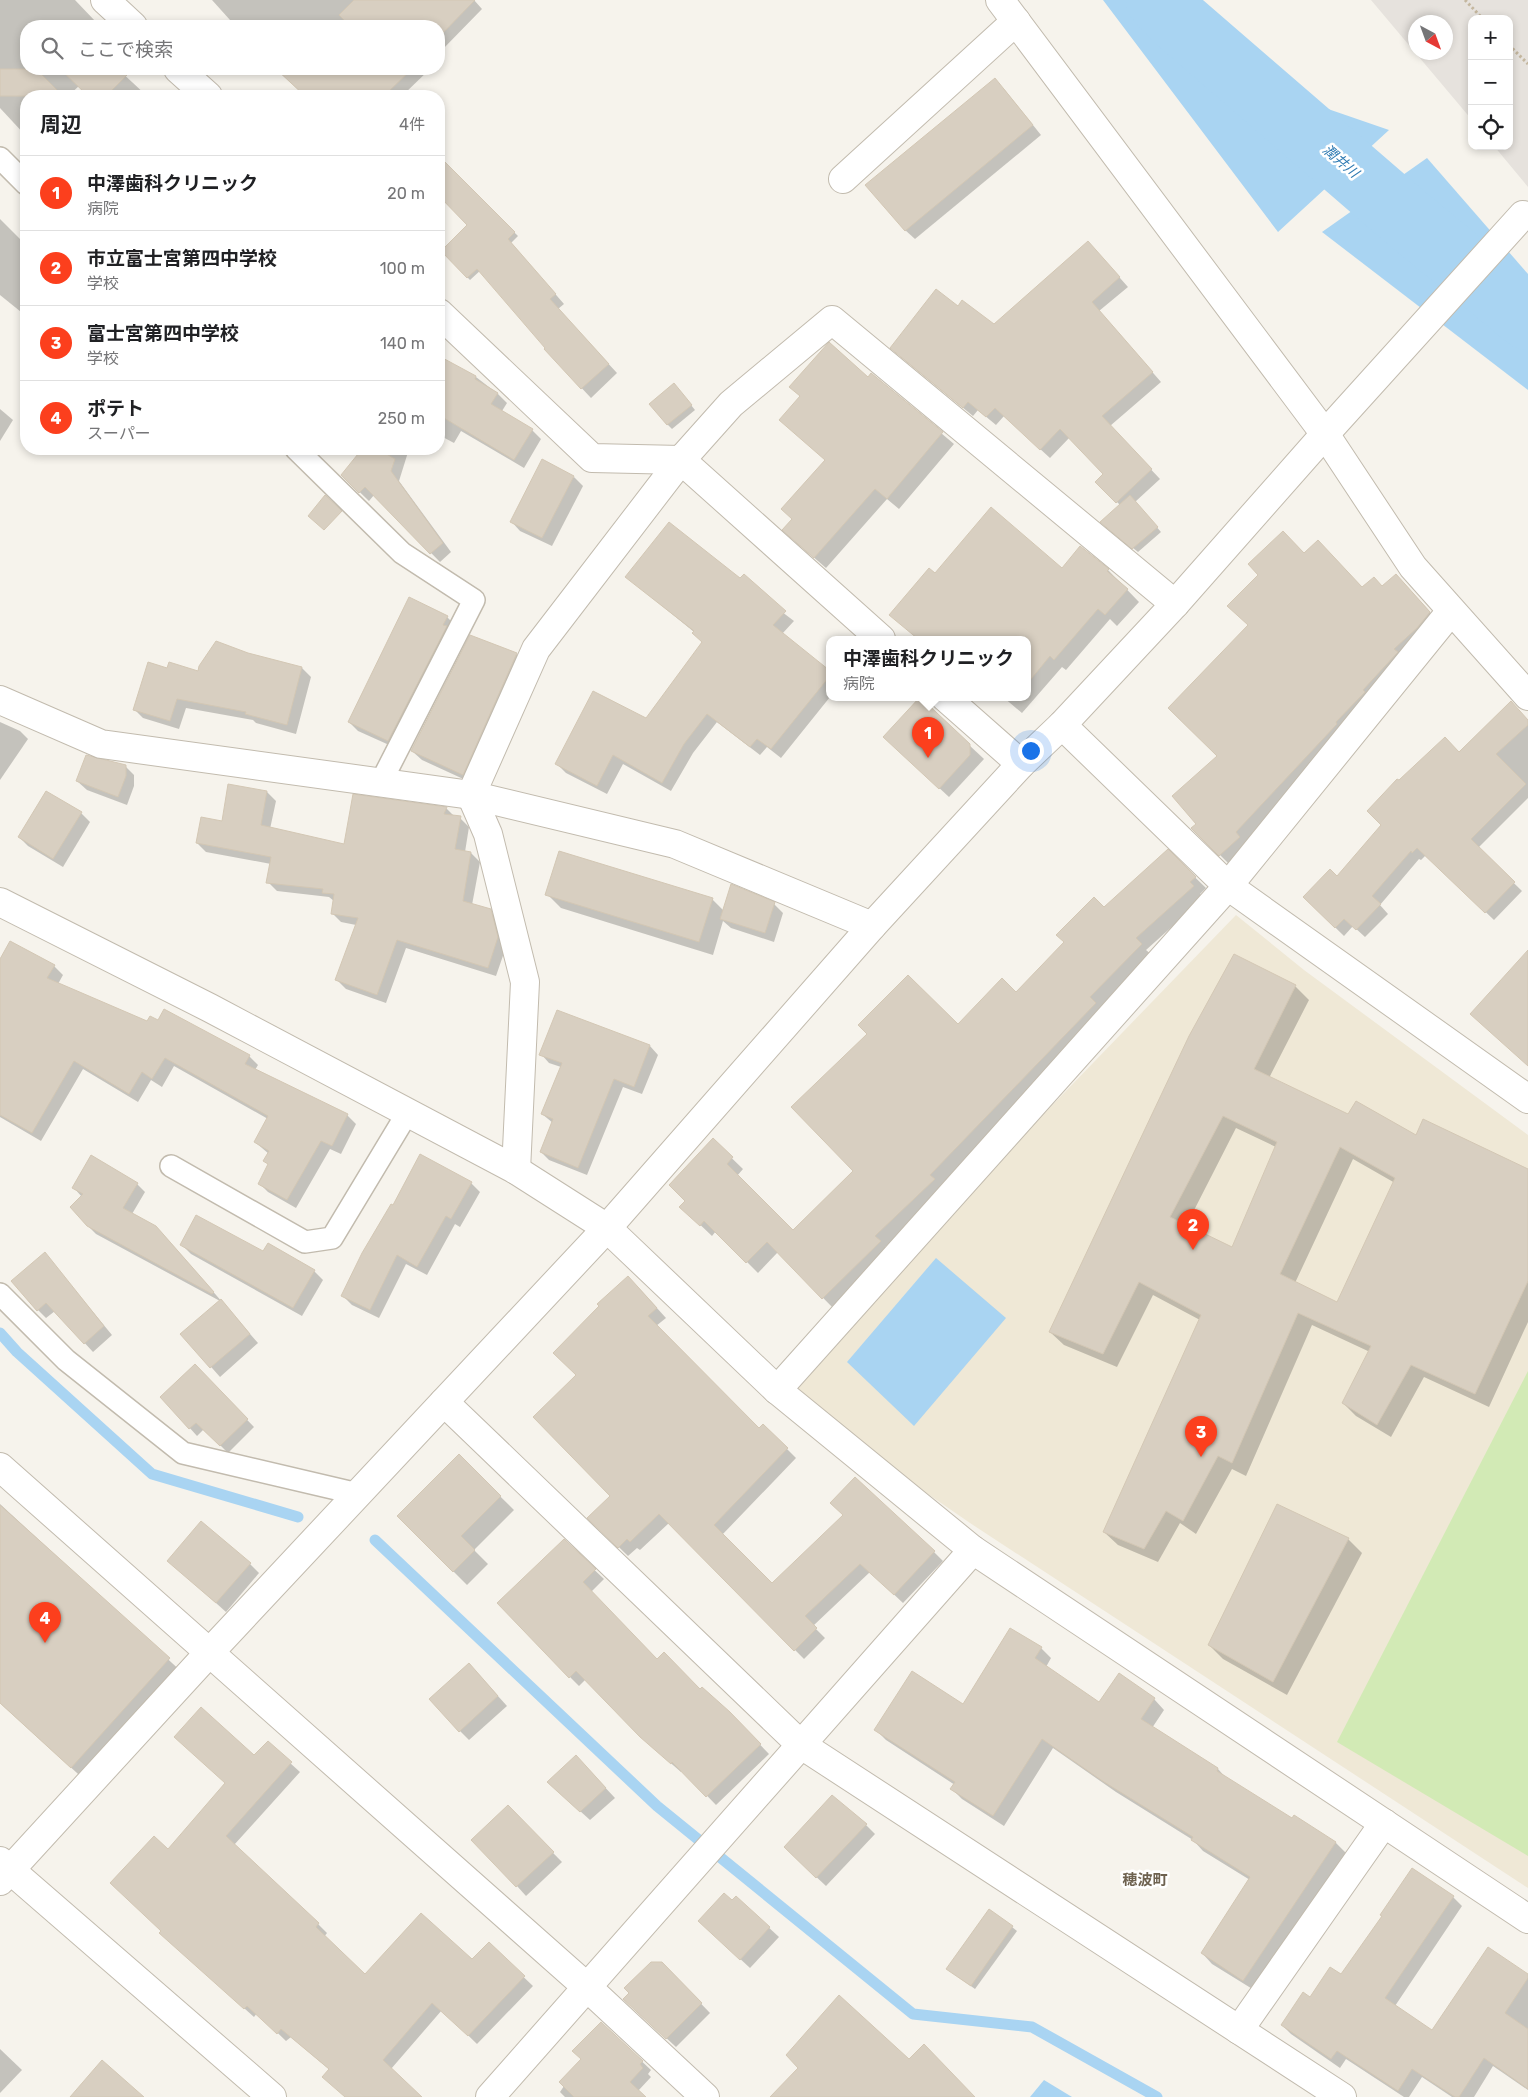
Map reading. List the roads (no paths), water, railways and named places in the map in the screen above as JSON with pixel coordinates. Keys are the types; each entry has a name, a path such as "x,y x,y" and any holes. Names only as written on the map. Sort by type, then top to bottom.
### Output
{"street":[{"path":"105,0 127,20"},
{"path":"843,179 1008,11 1325,434 1413,567 1528,696"},
{"path":"185,75 201,90"},
{"path":"272,2097 3,1871 608,1228 872,926 1020,764 1062,725 1175,604 1325,434 1526,213"},
{"path":"445,319 592,458 682,460 878,636"},
{"path":"516,1170 524,982 488,834 471,794 536,649 682,460 731,404 832,320 1175,604"},
{"path":"777,1390 1228,886 1452,611"},
{"path":"0,700 101,744 471,794 675,844 872,926"},
{"path":"949,701 1020,764"},
{"path":"1062,725 1228,886 1528,1099"},
{"path":"0,902 210,1008 408,1112 516,1170 608,1228 777,1390 973,1550 1528,1919"},
{"path":"444,1402 800,1744 1342,2097"},
{"path":"0,1467 208,1654 588,1988 705,2097"},
{"path":"490,2097 973,1550"},
{"path":"1239,2030 1384,1823"}],"lane":[{"path":"0,158 20,178"},
{"path":"302,455 402,553 474,600 381,782"},
{"path":"171,1166 305,1242 332,1238 408,1112"},
{"path":"0,1294 66,1360 183,1453 358,1494"}],"water":[{"path":"1103,0 1184,0 1247,81 1389,130 1278,232"},
{"path":"1427,158 1528,274 1528,390 1322,232"},
{"path":"936,1258 1006,1318 914,1426 847,1362"},
{"path":"1044,2080 1072,2097 1030,2097"}],"waterway":[{"name":"潤井川","path":"1158,0 1176,19 1404,216 1528,318"},
{"path":"0,1333 17,1352 152,1474 298,1517"},
{"path":"375,1540 657,1806 913,2014 1032,2027 1157,2097"}],"place":[{"name":"中澤歯科クリニック","path":"928,758"},
{"name":"市立富士宮第四中学校","path":"1193,1250"},
{"name":"富士宮第四中学校","path":"1201,1457"},
{"name":"ポテト","path":"45,1643"}],"district":[{"name":"穂波町","path":"1145,1880"}]}
